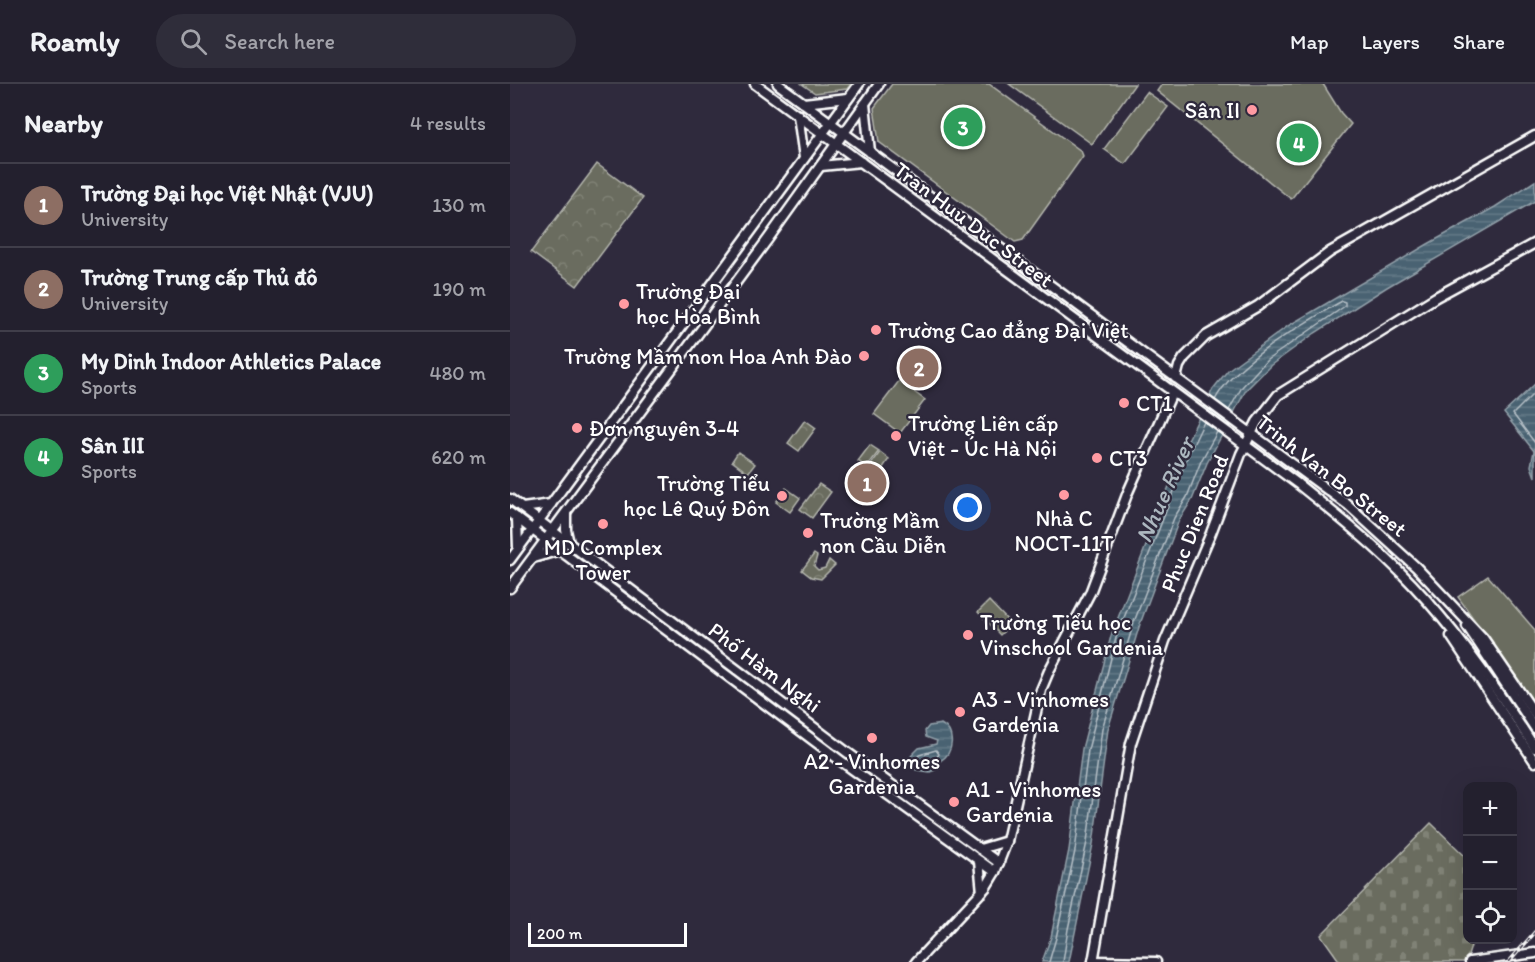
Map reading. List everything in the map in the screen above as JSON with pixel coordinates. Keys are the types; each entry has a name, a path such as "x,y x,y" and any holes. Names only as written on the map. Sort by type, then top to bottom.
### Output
{"main road":[{"name":"Tran Huu Duc Street","path":"755,84 1172,393"},
{"name":"Tran Huu Duc Street","path":"778,84 1176,378"},
{"path":"510,560 859,84"},
{"path":"510,588 879,84"},
{"path":"804,103 848,98"},
{"path":"865,104 870,152"},
{"path":"798,116 804,158"},
{"path":"1176,378 1184,357 1206,336 1258,306 1330,252 1535,136"},
{"path":"821,166 861,162"},
{"name":"Phuc Dien Road","path":"1093,961 1131,743 1165,641 1211,533 1247,430 1278,395 1436,297 1535,243"},
{"path":"1009,272 1017,261"},
{"name":"Trinh Van Bo Street","path":"1176,378 1310,475 1376,528 1483,638 1535,714"},
{"path":"916,962 982,892 995,872 1007,841 1041,690 1098,573 1128,492 1172,393"},
{"name":"Trinh Van Bo Street","path":"1172,393 1307,492 1368,541 1412,584 1467,648 1535,748"},
{"name":"Phố Hàm Nghi","path":"510,499 999,863"},
{"path":"523,508 551,504"},
{"path":"566,514 566,530 570,543"},
{"path":"514,515 518,548"},
{"name":"Phố Hàm Nghi","path":"514,515 842,761 995,872"},
{"path":"533,558 560,550"},
{"name":"Trinh Van Bo Street","path":"1457,611 1535,728"},
{"name":"Trinh Van Bo Street","path":"1437,612 1460,651 1535,762"},
{"path":"980,849 1007,841"},
{"path":"979,861 982,892"},
{"path":"1470,962 1535,953"},
{"path":"1093,961 1156,962"}],"green space":[{"path":"802,84 851,84 847,89 815,93"},
{"path":"892,84 989,84 1081,151 1083,156 1023,240 1015,242 879,142 874,108"},
{"path":"1009,84 1135,84 1092,144"},
{"path":"1162,84 1323,84 1341,113 1351,124 1291,199 1157,91"},
{"path":"1147,92 1168,107 1125,164 1104,149"},
{"path":"597,164 643,198 577,286 531,252"},
{"path":"899,381 925,400 900,433 874,414"},
{"path":"805,420 816,428 799,451 788,443"},
{"path":"870,445 879,451 867,467 858,461"},
{"path":"738,452 755,464 748,473 732,461"},
{"path":"880,452 889,459 878,475 868,469"},
{"path":"819,484 831,492 812,518 800,509"},
{"path":"786,488 800,498 790,512 776,502"},
{"path":"814,554 817,556 814,566 818,570 825,568 829,560 835,565 821,579 811,577 802,570"},
{"path":"1488,576 1535,630 1535,704 1458,597"},
{"path":"989,601 1011,624 1000,635 978,612"},
{"path":"1431,823 1463,854 1463,944 1472,944 1466,962 1340,962 1321,935"}],"water":[{"path":"1535,181 1535,201 1387,287 1315,333 1271,365 1246,390 1207,463 1192,500 1179,520 1140,624 1108,729 1093,844 1069,962 1042,962 1051,937 1069,850 1082,749 1111,636 1183,450 1213,389 1228,370 1288,326 1495,207"},
{"path":"1535,384 1535,477 1531,466 1534,451 1504,413"},
{"path":"941,724 951,737 948,753 938,762 925,764 939,763 940,768 930,772 916,770 910,764 911,756 919,748 936,744 937,741 926,737 925,731 929,726"}],"railway":[{"path":"1509,962 1535,932"}],"place":[{"name":"Sân II","path":"1252,110"},
{"name":"My Dinh Indoor Athletics Palace","path":"963,127"},
{"name":"Sân III","path":"1299,143"},
{"name":"Trường Đại học Hòa Bình","path":"624,304"},
{"name":"Trường Cao đẳng Đại Việt","path":"876,330"},
{"name":"Trường Mầm non Hoa Anh Đào","path":"864,356"},
{"name":"Trường Trung cấp Thủ đô","path":"919,368"},
{"name":"CT1","path":"1124,403"},
{"name":"Đơn nguyên 3-4","path":"577,428"},
{"name":"Trường Liên cấp Việt - Úc Hà Nội","path":"896,436"},
{"name":"CT3","path":"1097,458"},
{"name":"Trường Đại học Việt Nhật (VJU)","path":"867,483"},
{"name":"Nhà C NOCT-11T","path":"1064,495"},
{"name":"Trường Tiểu học Lê Quý Đôn","path":"782,496"},
{"name":"MD Complex Tower","path":"603,524"},
{"name":"Trường Mầm non Cầu Diễn","path":"808,533"},
{"name":"Trường Tiểu học Vinschool Gardenia","path":"968,635"},
{"name":"A3 - Vinhomes Gardenia","path":"960,712"},
{"name":"A2 - Vinhomes Gardenia","path":"872,738"},
{"name":"A1 - Vinhomes Gardenia","path":"954,802"}],"water label":[{"name":"Nhue River","path":"1165,490"}]}
